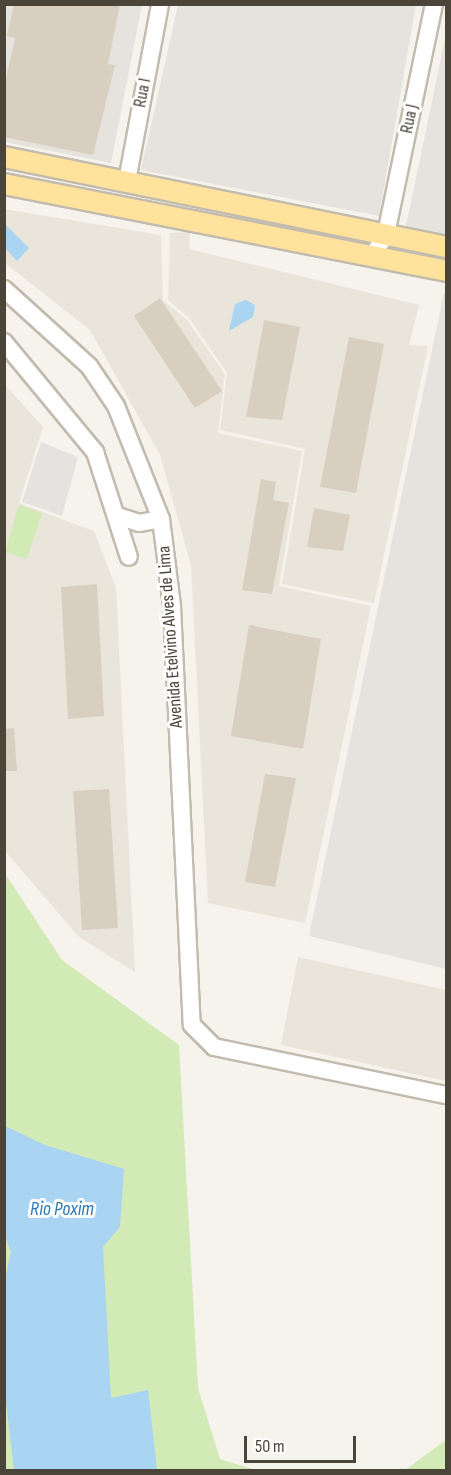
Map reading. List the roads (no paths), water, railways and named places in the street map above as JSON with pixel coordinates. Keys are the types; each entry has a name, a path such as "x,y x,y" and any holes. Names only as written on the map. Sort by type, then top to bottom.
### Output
{"main road":[{"path":"4,157 447,246"},
{"path":"4,184 447,271"}],"street":[{"name":"Rua I","path":"127,181 160,4"},
{"name":"Rua J","path":"386,234 434,4"},
{"path":"373,255 386,234"},
{"name":"Avenida Etelvino Alves de Lima","path":"4,289 89,366 116,406 161,519 172,606 192,1025 200,1037 214,1047 447,1095"},
{"name":"Avenida Etelvino Alves de Lima","path":"4,342 77,423 95,452 118,516 129,557"},
{"path":"118,516 139,523 161,519"}],"water":[{"path":"5,224 29,248 17,261 5,248"},
{"path":"246,300 255,305 253,317 229,331 235,304"},
{"name":"Rio Poxim","path":"5,1126 45,1145 124,1169 120,1227 103,1247 111,1398 148,1390 157,1470 14,1470 4,1386 4,1283 11,1252 4,1233"}]}
